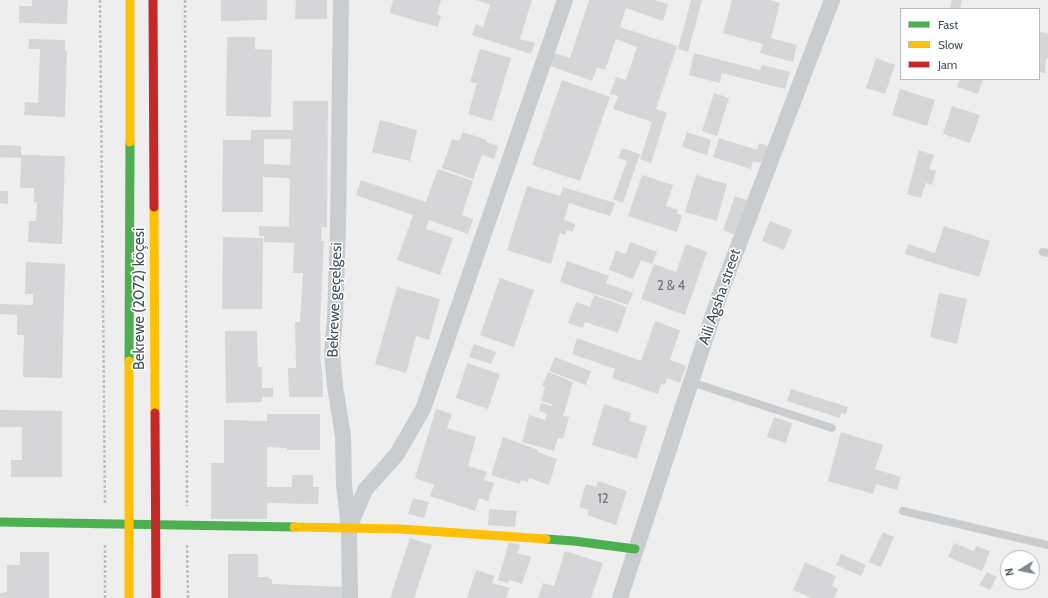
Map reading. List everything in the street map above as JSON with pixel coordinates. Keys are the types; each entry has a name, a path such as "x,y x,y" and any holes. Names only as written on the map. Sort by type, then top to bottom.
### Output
{"main road":[{"name":"Bekrewe (2072) köçesi","path":"129,598 130,0"},
{"name":"Bekrewe (2072) köçesi","path":"153,0 156,598"},
{"path":"0,522 400,529 566,540 635,549"}],"street":[{"name":"Bekrewe geçelgesi","path":"341,0 338,227 335,319 332,352 335,386 343,436 350,598"},
{"path":"348,528 365,490 397,454 423,409 565,0"},
{"name":"Aili Agsha street","path":"620,598 721,291 832,0"}],"lane":[{"path":"690,382 832,428"},
{"path":"903,511 1048,545"}],"path":[{"path":"100,0 105,598"},
{"path":"185,0 188,598"}],"building":[{"path":"32,0 68,0 67,24 19,23 19,6 32,6"},
{"path":"221,0 267,0 267,20 221,21"},
{"path":"296,0 327,0 327,19 295,19"},
{"path":"393,0 441,0 437,14 441,16 438,27 390,13"},
{"path":"476,0 532,0 520,39 535,43 531,54 472,35 476,24 483,27 490,5"},
{"path":"589,0 654,0 668,4 663,21 626,8 620,27 677,46 656,109 667,113 651,163 640,159 652,122 613,109 618,96 610,94 616,77 626,80 637,47 616,39 605,70 597,67 592,81 550,66 554,53 570,58"},
{"path":"691,0 702,0 688,52 678,49"},
{"path":"732,0 770,0 780,3 771,38 797,45 793,62 760,53 763,44 723,33"},
{"path":"952,0 962,0 960,8 950,8"},
{"path":"1040,32 1048,33 1048,58 1046,58 1045,73 1040,72"},
{"path":"227,37 255,37 255,49 272,50 271,117 226,116"},
{"path":"29,39 65,40 65,50 67,50 65,117 24,115 25,102 38,103 40,49 28,49"},
{"path":"480,49 511,58 492,121 468,114 477,83 470,82"},
{"path":"694,53 760,70 762,65 790,72 785,89 722,73 720,83 689,75"},
{"path":"876,58 895,65 885,94 866,88"},
{"path":"562,80 610,97 580,181 532,165"},
{"path":"960,80 983,80 978,94 957,87"},
{"path":"900,89 935,100 927,126 892,115"},
{"path":"714,93 729,98 717,136 702,131"},
{"path":"293,101 328,101 327,227 322,227 321,241 324,241 320,322 323,397 289,397 288,368 296,368 295,322 300,322 303,273 293,273 294,243 264,242 264,236 259,236 259,226 289,227 290,178 263,177 263,212 222,212 223,140 251,140 251,130 293,130","holes":["264,139 291,139 290,165 264,164"]},
{"path":"952,106 980,115 970,143 943,134"},
{"path":"380,120 417,130 410,161 372,152"},
{"path":"463,132 487,140 486,142 498,146 494,159 482,155 473,179 442,168 452,139 459,141"},
{"path":"687,132 711,140 707,155 682,147"},
{"path":"719,138 757,150 759,143 768,146 762,163 753,161 751,169 713,157"},
{"path":"0,145 21,146 21,155 65,156 62,244 28,242 29,221 36,221 37,202 34,202 34,188 20,188 21,158 0,157"},
{"path":"622,148 640,154 623,203 613,199 627,161 618,158"},
{"path":"919,150 934,155 929,169 936,171 932,185 926,183 921,198 907,194"},
{"path":"438,169 473,181 462,215 473,219 468,234 429,220 426,229 453,238 440,275 397,260 413,215 356,195 361,180 426,202"},
{"path":"642,175 673,185 666,206 678,210 677,214 682,215 677,232 628,216"},
{"path":"696,175 727,184 717,221 685,212"},
{"path":"527,186 560,196 563,187 615,203 610,216 569,203 564,220 575,224 573,232 567,230 565,235 560,233 551,264 507,250"},
{"path":"0,191 8,191 8,204 0,203"},
{"path":"735,196 747,200 735,235 723,230"},
{"path":"770,221 792,230 784,250 762,241"},
{"path":"944,226 990,241 979,277 905,254 908,244 935,253"},
{"path":"223,237 263,238 262,309 222,309"},
{"path":"630,242 657,252 652,264 641,260 633,279 609,270 616,251 626,254"},
{"path":"686,244 707,252 685,315 641,299 654,264 676,272"},
{"path":"567,261 609,276 606,283 633,293 628,305 560,282"},
{"path":"26,262 65,264 62,378 23,377 24,335 17,335 17,315 0,314 0,304 33,305 33,294 25,294"},
{"path":"500,278 534,290 514,347 480,335"},
{"path":"397,287 440,299 429,340 416,336 406,373 375,364"},
{"path":"939,293 967,299 957,344 930,337"},
{"path":"594,295 627,307 618,333 585,322 583,328 568,323 576,302 590,307"},
{"path":"655,321 680,330 670,360 686,366 680,383 667,378 665,385 661,384 658,394 612,378 615,369 572,354 577,338 641,361"},
{"path":"225,331 257,331 258,367 262,367 262,388 273,388 273,397 262,397 262,402 226,403"},
{"path":"474,344 496,352 491,364 469,357"},
{"path":"555,357 591,371 586,385 549,371"},
{"path":"467,363 500,374 488,409 456,398"},
{"path":"548,372 573,382 563,416 569,417 563,439 558,438 554,451 522,442 529,415 545,420 547,414 539,411 541,403 551,406 552,404 541,401 545,387 542,386"},
{"path":"791,389 848,407 846,414 841,413 840,418 787,401"},
{"path":"604,404 631,413 629,421 647,426 637,459 592,445"},
{"path":"436,409 452,414 447,428 476,437 468,466 487,472 484,480 494,483 488,501 479,498 475,511 430,496 434,485 415,478"},
{"path":"0,410 62,411 62,477 11,477 11,460 22,460 22,427 0,427"},
{"path":"267,414 320,414 320,450 287,450 287,448 267,447 267,487 292,487 292,475 313,475 313,487 319,487 318,504 267,503 267,519 211,519 211,463 224,463 224,420 267,421"},
{"path":"774,417 792,423 786,443 767,437"},
{"path":"841,432 883,445 875,469 901,477 897,490 876,484 873,494 828,481"},
{"path":"503,437 557,459 549,485 529,478 528,482 521,480 520,484 491,475"},
{"path":"598,481 627,491 616,525 587,515 589,510 579,507 586,484 596,487"},
{"path":"413,498 429,502 424,518 408,514"},
{"path":"489,509 517,511 515,527 488,525"},
{"path":"883,532 894,537 881,567 869,562"},
{"path":"410,538 432,545 414,598 390,598"},
{"path":"509,542 520,545 517,553 531,557 522,584 509,580 508,583 498,580"},
{"path":"954,543 974,551 976,546 990,551 982,571 948,557"},
{"path":"565,551 603,563 591,598 538,598 543,583 554,586"},
{"path":"20,552 49,552 49,598 0,598 0,593 7,592 7,565 20,565"},
{"path":"228,554 258,554 258,577 269,577 269,579 272,579 272,584 343,587 343,598 228,598"},
{"path":"841,554 866,565 861,576 836,565"},
{"path":"805,562 836,576 832,586 838,589 834,598 812,598 793,590"},
{"path":"476,570 494,576 492,583 510,588 506,598 467,598"},
{"path":"987,572 997,577 990,590 979,585"}],"traffic: fast":[{"path":"129,361 130,142"},
{"path":"0,522 294,527"},
{"path":"546,539 635,549"}],"traffic: slow":[{"path":"130,0 130,142"},
{"path":"154,207 155,413"},
{"path":"129,361 129,598"},
{"path":"294,527 400,529 546,539"}],"traffic: jam":[{"path":"153,0 154,207"},
{"path":"155,413 156,598"}]}
